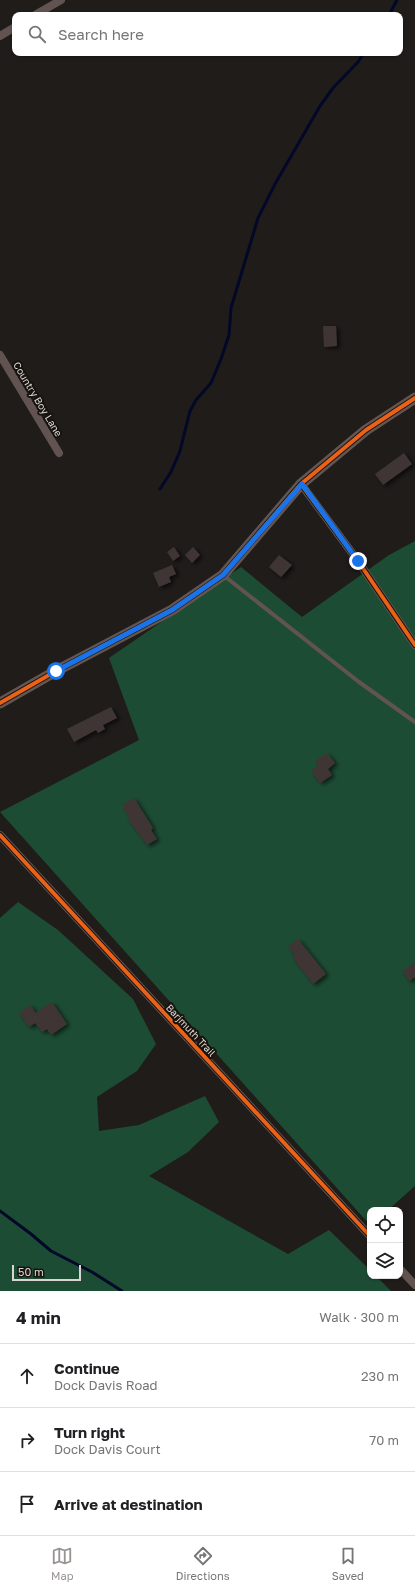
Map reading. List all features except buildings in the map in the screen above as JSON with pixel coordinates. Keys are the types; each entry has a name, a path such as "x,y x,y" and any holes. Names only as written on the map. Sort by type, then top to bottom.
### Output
{"street":[{"path":"40,12 61,0"},
{"path":"0,36 12,29"},
{"name":"Country Boy Lane","path":"0,354 60,453"},
{"path":"0,703 56,671 172,610 223,575 302,484 366,430 415,398"},
{"path":"302,484 358,561 415,645"},
{"name":"Barjmuth Trail","path":"0,835 367,1233"},
{"path":"403,1272 415,1285"}],"lane":[{"path":"223,575 359,682 415,722"}],"green space":[{"path":"415,541 415,1186 391,1207 367,1207 367,1222 0,812 139,740 109,658 241,567 302,617 389,555"},
{"path":"18,902 58,930 133,999 156,1044 137,1071 97,1097 99,1131 139,1125 205,1096 219,1122 188,1152 149,1176 288,1254 329,1230 367,1267 367,1279 379,1279 391,1291 0,1291 0,918"}],"waterway":[{"path":"391,12 397,0"},
{"path":"160,489 171,472 180,451 190,411 196,400 211,383 221,359 229,335 231,308 258,218 275,184 320,106 333,88 362,56"},
{"path":"0,1211 51,1251 92,1272 122,1291"}],"cycle path":[{"path":"0,703 56,671 172,610 223,575 301,484 366,430 415,398"},
{"path":"301,484 358,561 415,645"},
{"path":"0,835 367,1233"}],"route":[{"path":"56,671 172,610 223,575 302,484 358,561"}]}
